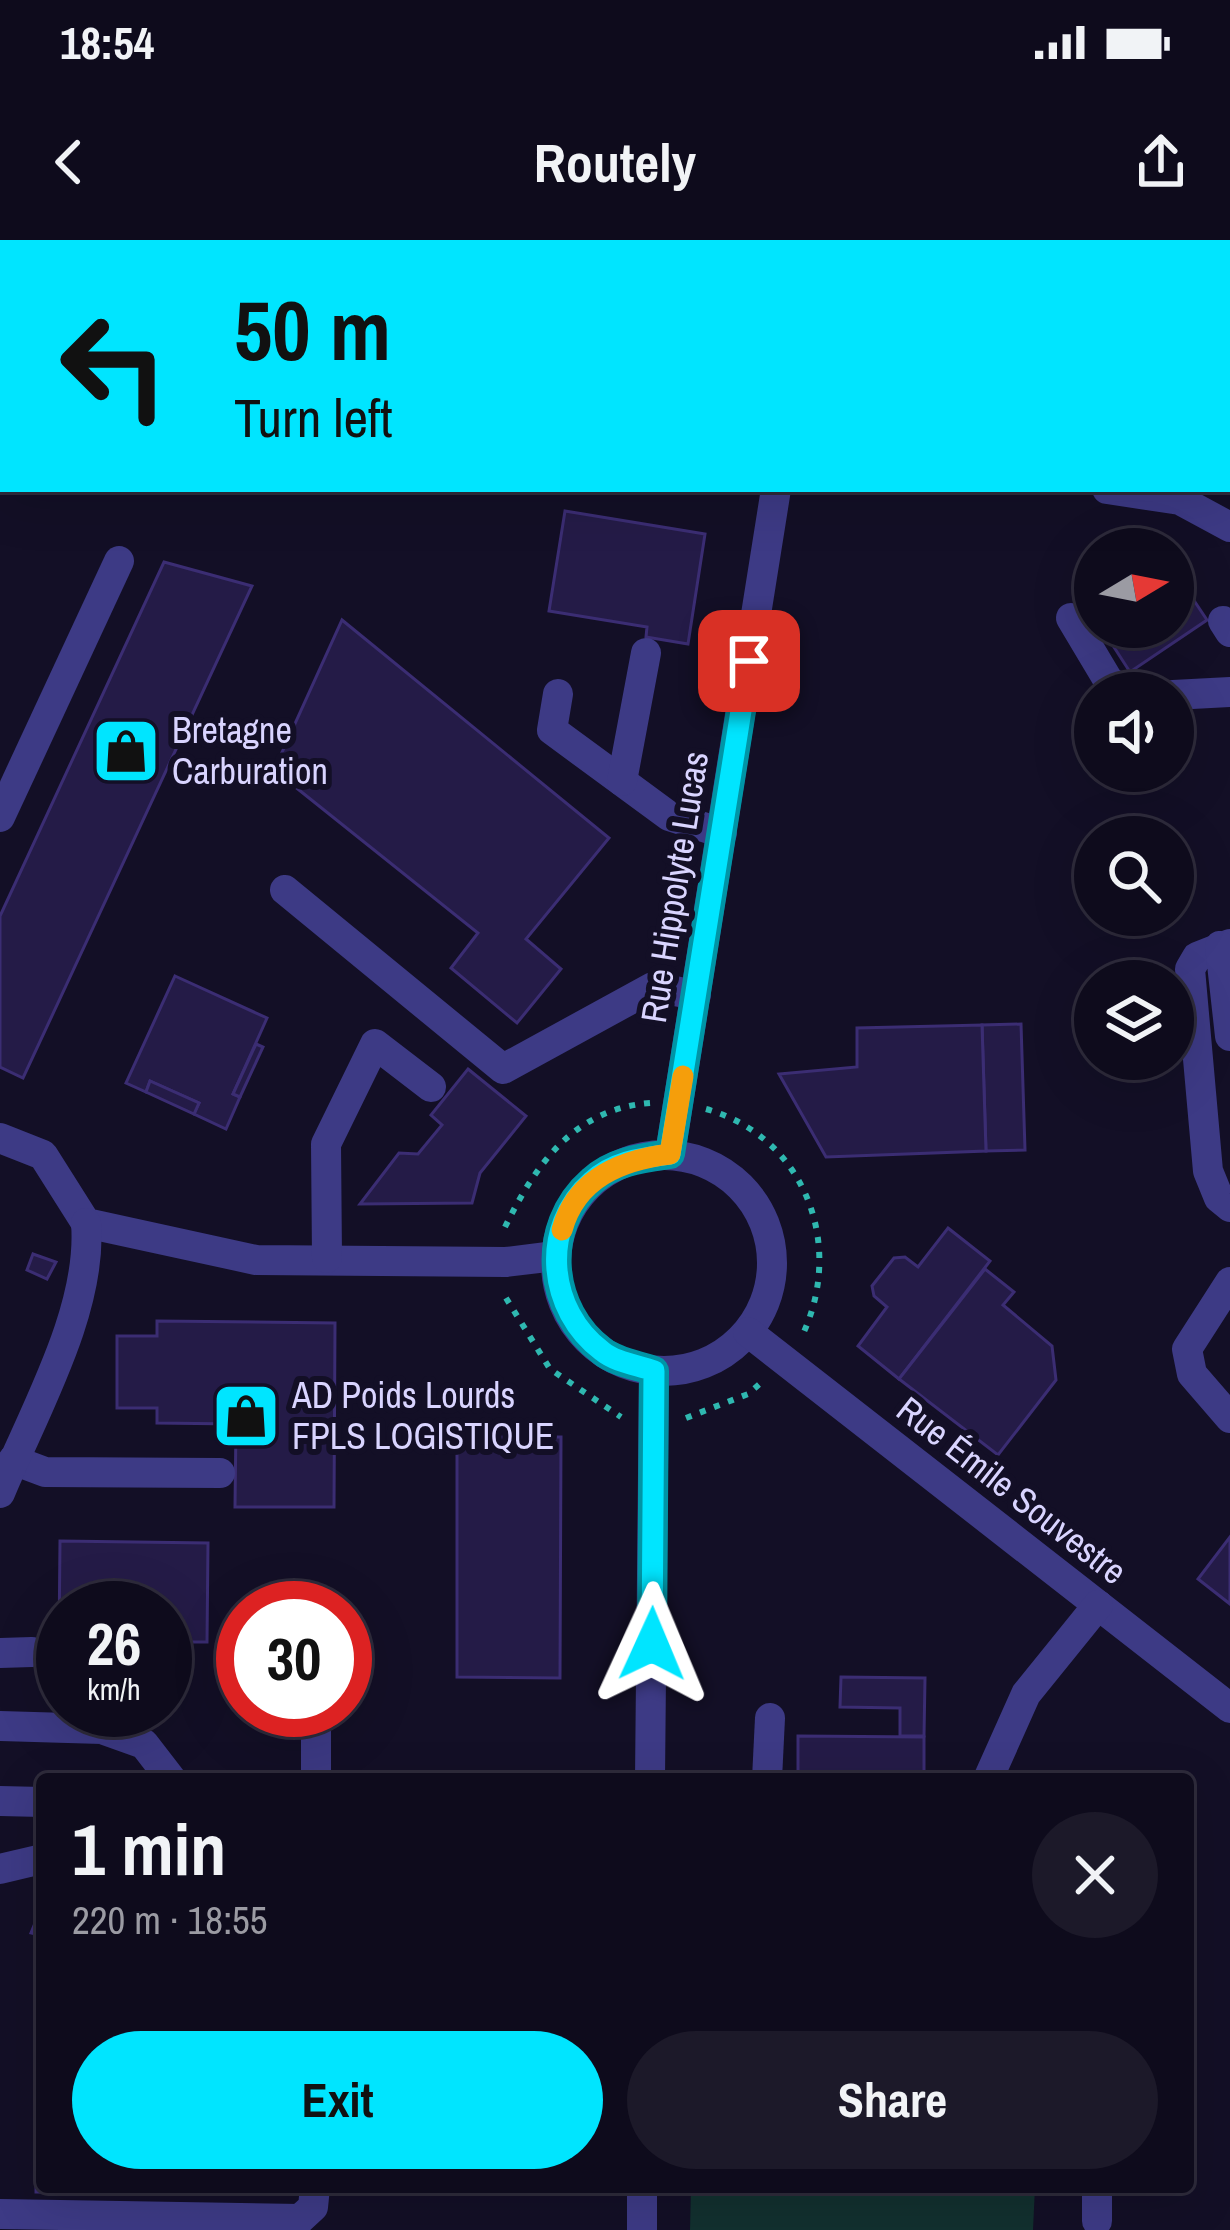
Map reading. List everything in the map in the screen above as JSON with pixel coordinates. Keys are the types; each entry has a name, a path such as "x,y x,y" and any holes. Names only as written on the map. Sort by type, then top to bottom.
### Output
{"street":[{"name":"Rue Hippolyte Lucas","path":"670,1154 776,492"},
{"path":"1127,492 1180,500 1230,527"},
{"path":"0,817 119,561"},
{"path":"1071,618 1103,672"},
{"path":"622,782 646,653"},
{"path":"1194,694 1230,692"},
{"path":"558,694 553,730 669,816 722,833"},
{"path":"285,890 503,1069 653,986 696,995"},
{"path":"1230,1036 1225,945 1197,957 1190,969 1219,1169 1219,1198 1230,1207"},
{"path":"327,1258 326,1144 375,1044 431,1087"},
{"path":"0,1138 43,1155 86,1223 89,1256 80,1296 0,1493"},
{"path":"670,1154 709,1163 741,1186 764,1219 772,1258 767,1297 748,1332 718,1358 681,1371 654,1371 605,1355 577,1329 559,1294 555,1256 566,1215 592,1181 628,1160 670,1154"},
{"path":"86,1223 256,1260 506,1262 555,1256"},
{"path":"1230,1282 1187,1349 1192,1374 1230,1418"},
{"name":"Rue Émile Souvestre","path":"748,1332 1230,1708"},
{"path":"650,1773 654,1371"},
{"path":"14,1460 45,1472 220,1473"},
{"path":"991,1773 1026,1694 1098,1605"},
{"path":"0,1653 32,1652"},
{"path":"767,1773 770,1718"},
{"path":"0,1726 102,1729 144,1744 166,1773"},
{"path":"316,1737 316,1773"},
{"path":"0,1801 36,1802"},
{"path":"0,1870 36,1861"},
{"path":"0,2214 300,2219 313,2207 314,2193"},
{"path":"642,2193 642,2230"},
{"path":"1096,2193 1097,2221"}],"path":[{"path":"505,1227 539,1162 578,1126 626,1105 665,1102"},
{"path":"701,1108 734,1117 780,1151 811,1199 823,1256 814,1313 797,1346"},
{"path":"506,1298 550,1370 621,1418"},
{"path":"686,1418 748,1394 771,1375"}],"green space":[{"path":"691,2193 1035,2193 1033,2230 690,2230"}],"building":[{"path":"565,511 705,534 688,644 646,637 647,627 549,611"},
{"name":"Bretagne Carburation","path":"164,562 252,586 23,1078 0,1067 0,916"},
{"path":"1194,600 1207,620 1194,629"},
{"path":"342,620 609,838 526,939 561,969 517,1023 451,968 478,933 274,770"},
{"path":"1115,648 1166,648 1130,672"},
{"path":"175,976 267,1018 233,1094 240,1097 226,1129 194,1114 199,1103 150,1081 146,1092 126,1083"},
{"path":"1021,1024 1025,1150 986,1151 982,1025"},
{"path":"982,1025 986,1151 826,1157 779,1074 857,1067 857,1028"},
{"path":"256,1044 263,1047 240,1097 233,1094"},
{"path":"468,1069 526,1116 480,1173 472,1203 360,1204 399,1153 418,1154 442,1125 431,1115"},
{"path":"150,1081 199,1103 194,1114 146,1092"},
{"path":"948,1228 990,1261 899,1379 858,1346 887,1307 874,1296 872,1286 894,1258 905,1257 918,1267"},
{"path":"33,1254 56,1262 47,1279 27,1270"},
{"path":"985,1269 1014,1292 1003,1305 1052,1346 1056,1380 998,1455 899,1379"},
{"name":"AD Poids Lourds FPLS LOGISTIQUE","path":"157,1321 335,1323 334,1507 235,1507 236,1424 157,1423 157,1408 117,1408 117,1336 157,1336"},
{"path":"457,1437 561,1437 560,1678 457,1677"},
{"path":"1230,1537 1230,1604 1198,1579"},
{"path":"60,1541 208,1543 207,1642 192,1642 192,1581 60,1581"},
{"path":"841,1677 925,1678 924,1736 900,1736 900,1708 840,1707"},
{"path":"798,1736 924,1737 924,1773 798,1773"}],"slow traffic":[{"path":"562,1230 566,1215 592,1181 628,1160 670,1154 683,1076"}],"place":[{"name":"Bretagne Carburation","path":"126,751"},
{"name":"AD Poids Lourds FPLS LOGISTIQUE","path":"246,1416"}],"route":[{"path":"652,1644 654,1371 605,1355 577,1329 559,1294 555,1256 566,1215 592,1181 628,1160 670,1154 749,661"}]}
